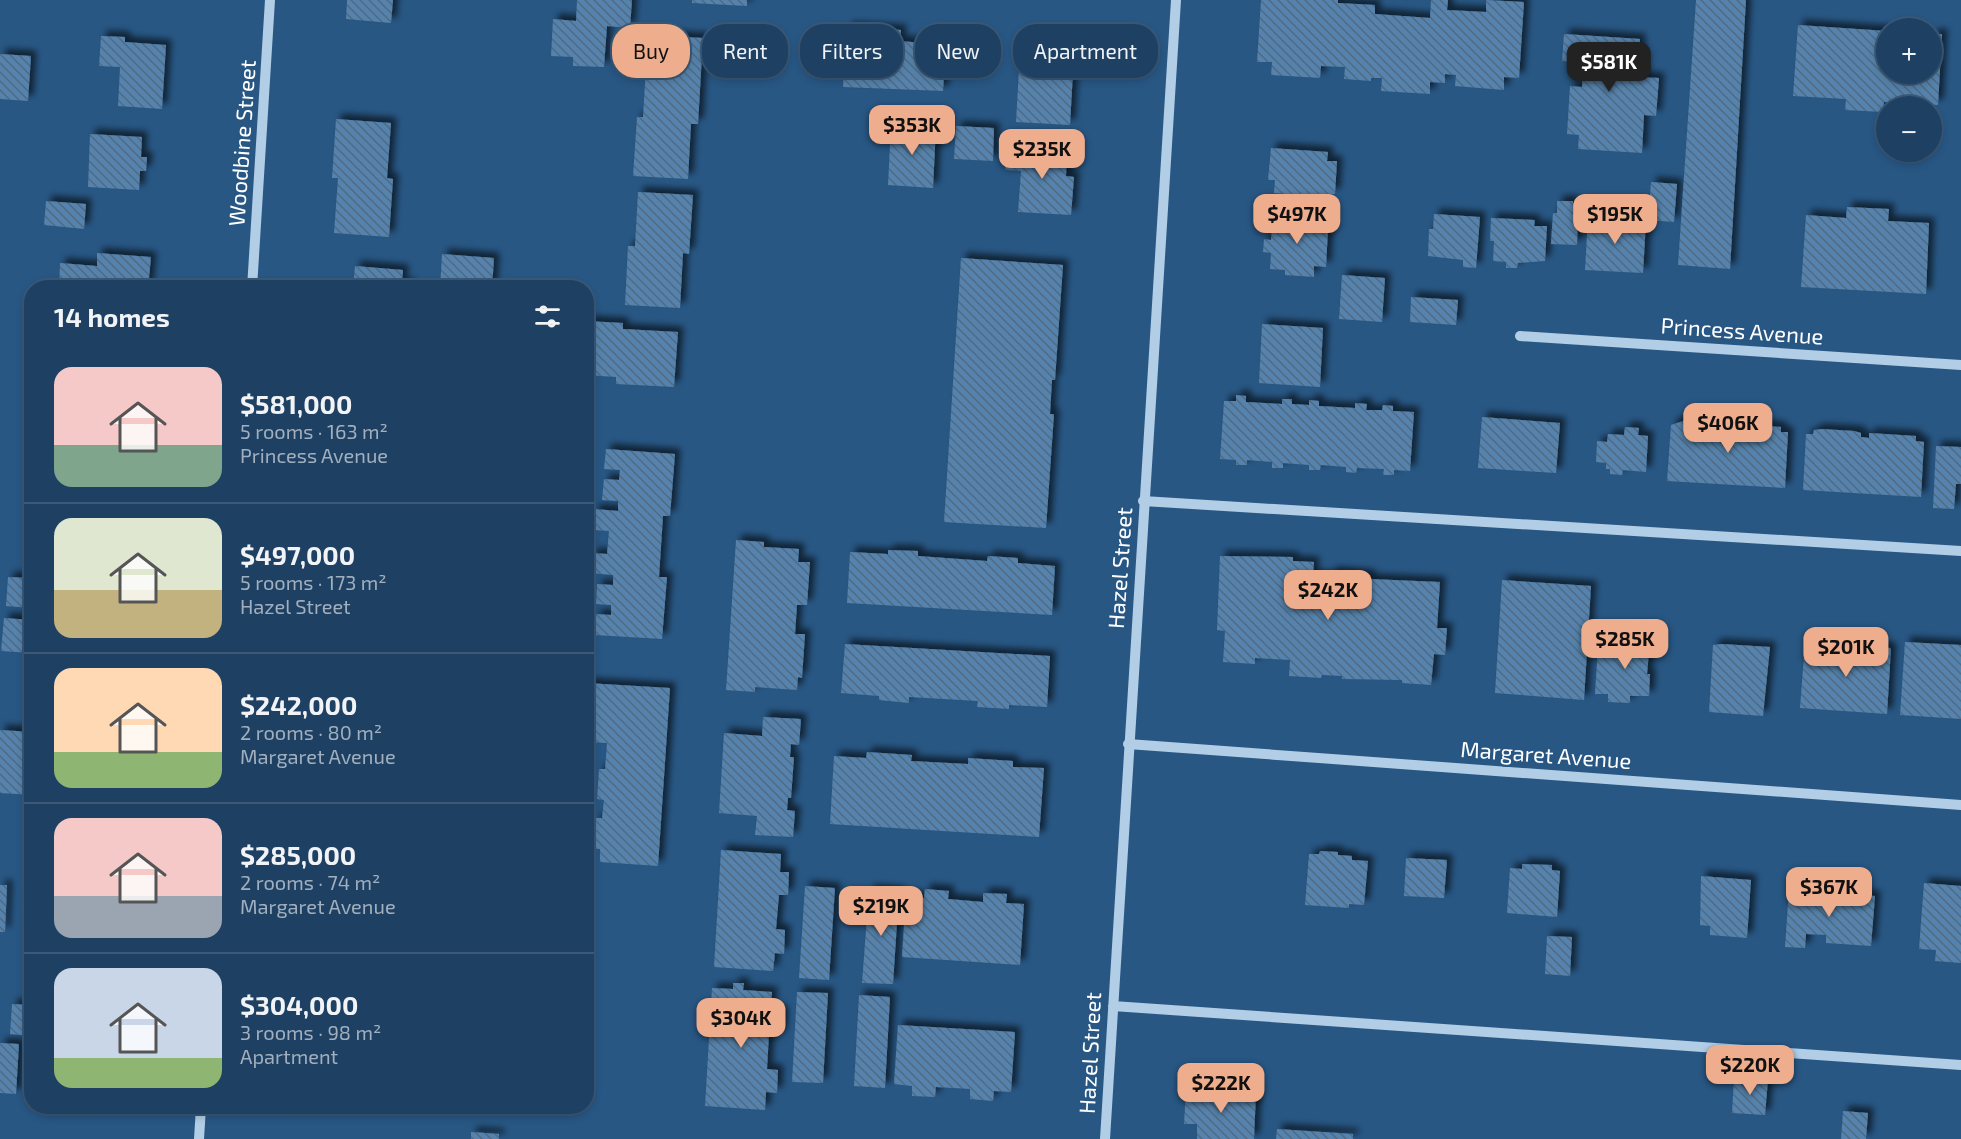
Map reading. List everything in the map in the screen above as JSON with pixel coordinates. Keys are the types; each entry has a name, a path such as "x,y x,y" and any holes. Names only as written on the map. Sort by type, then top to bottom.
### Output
{"street":[{"name":"Woodbine Street","path":"252,280 270,0"},
{"name":"Hazel Street","path":"1105,1139 1176,0"},
{"name":"Princess Avenue","path":"1520,336 1961,365"},
{"path":"1143,501 1961,552"},
{"name":"Margaret Avenue","path":"1128,744 1961,805"},
{"path":"1113,1006 1961,1065"},
{"path":"199,1139 201,1114"}],"building":[{"path":"347,0 393,0 391,23 346,19"},
{"path":"577,0 632,0 630,24 607,26 604,67 573,66 573,57 551,56 553,19 576,21"},
{"path":"692,0 747,0 747,6 692,3"},
{"path":"1261,0 1338,0 1338,3 1375,5 1375,14 1430,18 1431,0 1448,0 1447,10 1486,12 1486,0 1524,2 1519,78 1504,77 1504,90 1455,86 1456,75 1445,74 1445,83 1430,82 1430,94 1381,91 1382,78 1371,78 1371,81 1344,79 1345,67 1321,66 1320,78 1271,75 1272,62 1257,62"},
{"path":"1696,0 1746,0 1730,269 1678,265"},
{"path":"1798,25 1876,30 1876,84 1939,84 1939,96 1876,96 1876,112 1845,110 1846,99 1793,96"},
{"path":"1564,34 1640,39 1638,77 1659,78 1656,116 1644,115 1642,153 1578,149 1579,135 1567,134 1570,86 1582,87 1583,76 1574,75 1575,62 1562,61"},
{"path":"101,36 125,37 125,42 166,45 162,109 118,106 120,67 99,66"},
{"path":"690,37 702,38 698,124 691,124 688,179 633,176 637,117 643,117 645,78 690,78"},
{"path":"903,41 915,42 915,78 944,78 943,91 843,87 844,78 903,78"},
{"path":"0,54 31,56 28,101 0,99"},
{"path":"1018,78 1073,78 1070,125 1016,122"},
{"path":"336,119 391,123 387,178 393,179 389,237 334,233 338,178 332,178"},
{"path":"891,124 936,127 933,188 888,185"},
{"path":"956,126 994,128 993,161 954,159"},
{"path":"90,134 142,137 141,157 147,157 146,171 140,171 139,190 88,187"},
{"path":"1006,147 1067,150 1066,176 1074,177 1071,215 1018,212 1021,171 1005,170"},
{"path":"1271,148 1328,152 1327,161 1337,161 1335,194 1324,194 1324,197 1274,193 1275,180 1268,180"},
{"path":"1651,182 1677,184 1674,222 1648,220"},
{"path":"638,192 693,195 689,254 683,253 680,308 625,305 628,246 635,246"},
{"path":"46,201 86,204 84,229 44,225"},
{"path":"1557,201 1573,201 1573,214 1578,214 1577,245 1551,244 1553,213 1557,213"},
{"path":"1847,207 1889,209 1888,221 1929,223 1926,294 1801,287 1806,215 1846,218"},
{"path":"1273,214 1317,217 1317,228 1328,229 1326,267 1314,266 1314,277 1285,275 1285,270 1270,269 1271,253 1263,252 1264,239 1271,240"},
{"path":"1434,214 1480,217 1476,268 1463,267 1463,260 1428,256 1429,229 1433,229"},
{"path":"1588,217 1646,221 1643,273 1585,270"},
{"path":"1491,218 1535,220 1534,226 1547,226 1545,261 1518,263 1517,268 1506,268 1506,262 1493,261 1494,241 1490,241"},
{"path":"97,253 151,257 149,280 59,280 60,263 97,266"},
{"path":"442,254 494,258 493,280 440,280"},
{"path":"961,258 1063,265 1055,380 1052,380 1050,414 1054,414 1046,528 944,522"},
{"path":"355,266 403,270 402,280 354,280"},
{"path":"1342,275 1385,278 1382,322 1339,319"},
{"path":"1411,297 1458,300 1456,325 1410,322"},
{"path":"594,321 623,323 623,329 678,332 674,387 616,384 616,377 594,376"},
{"path":"1262,324 1323,328 1320,387 1259,383"},
{"path":"1236,395 1246,396 1246,402 1282,404 1282,399 1292,399 1292,404 1309,405 1309,400 1319,401 1319,406 1355,408 1355,403 1367,404 1366,410 1382,410 1383,405 1393,406 1393,411 1414,412 1410,471 1394,470 1394,475 1383,475 1384,469 1357,468 1356,473 1346,472 1346,467 1321,465 1320,470 1309,470 1309,465 1283,463 1283,468 1272,468 1272,462 1247,460 1247,465 1236,465 1236,460 1220,459 1224,401 1236,401"},
{"path":"1482,417 1560,423 1556,473 1478,468"},
{"path":"1686,420 1718,422 1725,424 1725,428 1734,429 1734,424 1781,427 1781,432 1788,432 1785,488 1667,481 1671,425"},
{"path":"1625,427 1639,428 1638,435 1648,436 1646,472 1623,470 1622,475 1610,474 1610,469 1606,469 1606,463 1596,462 1597,441 1607,442 1608,434 1624,435"},
{"path":"1814,430 1854,431 1861,433 1861,437 1869,438 1869,433 1916,436 1916,441 1924,442 1921,497 1803,490 1806,434 1813,434"},
{"path":"1936,446 1961,447 1961,484 1956,484 1954,509 1933,508"},
{"path":"606,449 675,454 670,516 663,516 659,577 667,577 662,639 594,635 596,614 611,615 611,605 596,604 597,584 613,585 613,575 594,573 594,553 607,554 609,531 594,530 594,509 618,511 618,501 602,500 604,479 619,480 620,470 604,469"},
{"path":"736,540 764,542 764,547 799,549 798,562 810,562 807,605 797,605 795,634 805,634 802,678 798,677 797,690 755,687 755,692 726,690"},
{"path":"888,550 918,551 918,556 987,561 988,556 1018,558 1018,563 1055,566 1052,615 847,603 850,552 888,554"},
{"path":"1220,556 1293,557 1293,561 1314,562 1313,576 1330,577 1331,572 1370,575 1370,579 1440,582 1437,628 1447,628 1445,655 1434,654 1431,685 1402,683 1402,680 1342,679 1342,676 1322,675 1321,678 1289,676 1290,660 1255,658 1255,664 1223,662 1225,631 1217,630"},
{"path":"8,577 24,578 24,607 6,606"},
{"path":"1502,580 1591,586 1584,700 1495,693"},
{"path":"4,618 24,619 24,652 1,651"},
{"path":"1632,628 1651,630 1647,674 1650,674 1649,696 1630,696 1630,703 1608,702 1608,694 1595,694 1598,648 1630,651"},
{"path":"1805,642 1891,648 1887,714 1800,708"},
{"path":"1905,642 1961,645 1961,719 1900,715"},
{"path":"845,644 1050,656 1047,707 1009,705 1009,709 977,707 978,701 909,697 909,703 879,700 879,696 841,693"},
{"path":"1713,645 1770,647 1763,716 1709,712"},
{"path":"594,683 670,688 658,866 600,862 600,849 594,849 596,818 602,818 604,800 597,799 599,769 605,769 607,743 594,742"},
{"path":"763,717 801,719 799,745 791,744 790,757 794,757 791,798 788,798 787,810 795,811 793,837 755,835 757,816 719,813 724,733 762,736"},
{"path":"0,730 24,732 24,794 0,793"},
{"path":"867,752 912,755 911,761 968,764 968,758 1013,761 1013,767 1044,768 1039,837 830,824 834,756 866,758"},
{"path":"721,850 781,854 780,872 789,872 788,895 779,895 776,929 785,930 784,954 775,953 773,971 714,967"},
{"path":"1320,851 1338,852 1338,855 1352,856 1352,860 1368,861 1364,905 1349,904 1349,908 1305,905 1309,854 1319,854"},
{"path":"1406,858 1447,860 1444,898 1404,896"},
{"path":"1522,864 1552,865 1552,870 1560,871 1557,917 1507,913 1510,868 1522,869"},
{"path":"1701,876 1751,880 1747,938 1710,935 1710,926 1700,925"},
{"path":"1924,883 1961,886 1961,963 1935,961 1936,950 1919,949"},
{"path":"0,885 7,885 5,932 0,932"},
{"path":"805,886 835,888 829,980 799,978"},
{"path":"925,889 949,891 948,899 983,902 983,893 1007,894 1006,903 1024,904 1020,965 902,957 906,896 924,898"},
{"path":"1789,889 1875,896 1871,946 1826,943 1826,935 1806,934 1805,948 1785,947"},
{"path":"869,890 899,892 893,984 862,983"},
{"path":"1547,936 1572,937 1570,976 1545,974"},
{"path":"733,983 744,983 743,990 772,992 771,1011 782,1011 781,1034 769,1034 767,1069 778,1070 777,1093 766,1092 765,1110 705,1106 712,988 733,989"},
{"path":"797,992 828,993 823,1083 792,1082"},
{"path":"859,995 890,997 885,1088 854,1086"},
{"path":"12,1004 24,1005 24,1035 10,1034"},
{"path":"898,1025 1015,1032 1011,1092 994,1091 993,1101 970,1099 970,1089 936,1087 935,1097 912,1096 912,1086 894,1084"},
{"path":"0,1043 19,1044 16,1094 0,1093"},
{"path":"1734,1077 1768,1080 1765,1115 1732,1113"},
{"path":"1186,1089 1256,1092 1254,1139 1197,1139 1197,1124 1184,1124"},
{"path":"1843,1111 1868,1113 1866,1139 1841,1139"},
{"path":"277,1114 309,1114 309,1116"},
{"path":"1277,1129 1353,1134 1353,1139 1276,1139"},
{"path":"471,1132 499,1134 499,1139 471,1139"}]}
